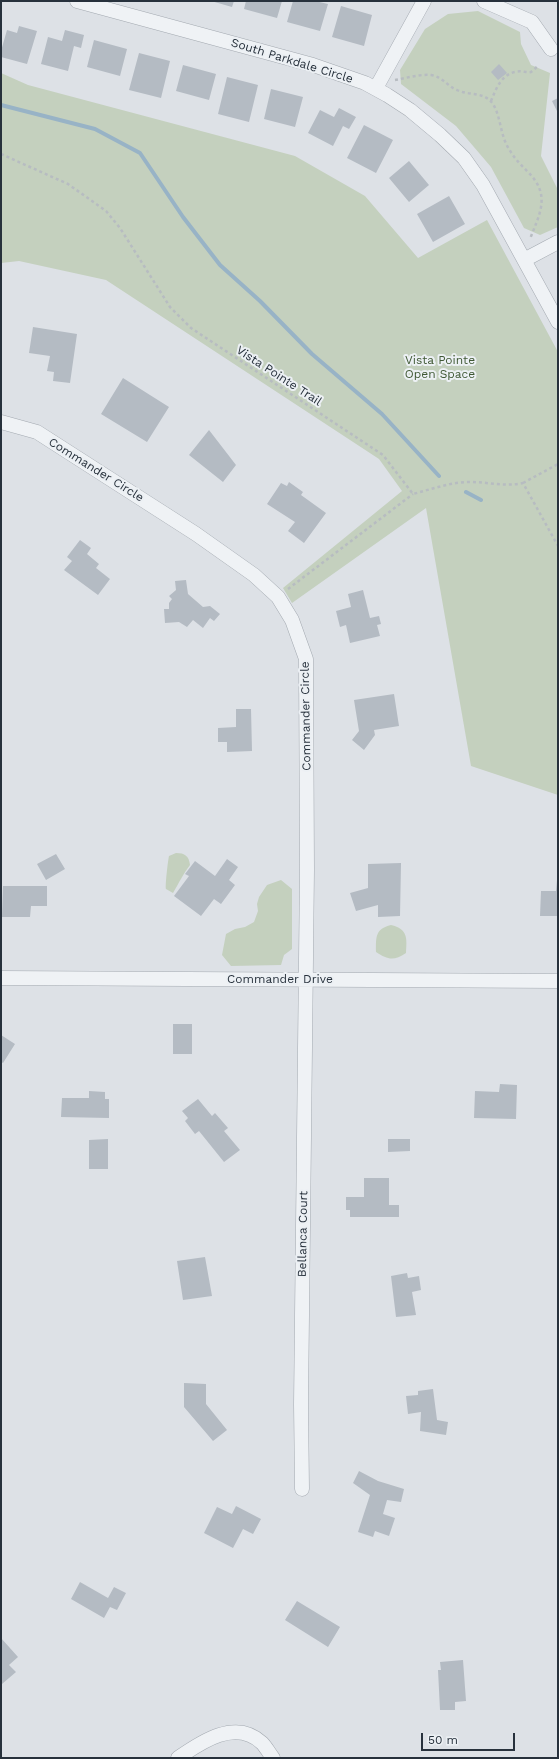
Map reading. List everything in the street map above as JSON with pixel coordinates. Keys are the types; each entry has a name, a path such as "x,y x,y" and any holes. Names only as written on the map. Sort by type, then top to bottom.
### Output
{"street":[{"name":"South Parkdale Circle","path":"77,1 313,65 376,88 410,110 440,135 464,158 483,185 558,322"},
{"path":"376,88 424,1"},
{"path":"484,1 532,22 551,49"},
{"path":"524,260 558,242"},
{"name":"Commander Circle","path":"1,422 36,432 43,436 196,534 254,575 278,597 292,620 306,659 306,979"},
{"name":"Commander Drive","path":"1,978 558,981"},
{"name":"Bellanca Court","path":"302,1489 301,1404 306,979"},
{"path":"178,1758 198,1744 211,1738 235,1733 248,1735 262,1743 273,1758"}],"path":[{"path":"491,101 497,85 506,76 514,72 531,72 538,66"},
{"path":"395,80 421,75 439,76 450,87 458,91 477,94 486,97 491,101 498,115 502,135 509,151 536,182 541,192 541,212 530,239"},
{"name":"Vista Pointe Trail","path":"1,154 68,184 106,211 120,228 170,307 191,328 382,455 413,494"},
{"path":"278,597 413,494 456,483 470,482 513,485 523,483 558,464"},
{"path":"523,483 558,546"}],"green space":[{"path":"478,11 520,32 521,44 531,65 550,73 541,156 558,190 558,227 540,235 524,228 491,167 456,126 401,84 400,70 425,29 448,14"},
{"name":"Vista Pointe Open Space","path":"1,73 28,85 295,156 365,196 418,258 487,220 558,352 558,795 471,766 426,508 292,603 283,588 402,491 379,459 106,280 19,261 1,263"},
{"path":"176,853 186,856 189,859 190,865 173,893 166,889 166,878 169,856"},
{"path":"281,880 292,889 292,949 284,955 281,965 231,966 222,955 226,934 254,922 258,911 257,904 259,897 267,885"},
{"path":"391,925 401,929 405,935 406,953 398,957 388,958 376,952 376,947 379,931"}],"building":[{"path":"211,1 234,1 232,7"},
{"path":"246,1 282,1 277,18 244,9"},
{"path":"293,1 315,1 328,4 320,31 287,22"},
{"path":"341,6 372,15 364,46 332,37"},
{"path":"19,26 37,31 27,64 1,57 1,51 7,30 17,33"},
{"path":"65,30 84,35 81,48 74,46 68,71 41,64 48,37 62,41"},
{"path":"94,40 127,49 120,76 87,67"},
{"path":"139,53 170,61 161,98 129,90"},
{"path":"499,64 507,73 498,80 491,72"},
{"path":"183,65 216,74 209,100 176,91"},
{"path":"227,77 258,85 249,122 218,114"},
{"path":"271,89 303,97 295,127 264,119"},
{"path":"558,98 558,113 552,101"},
{"path":"339,108 356,117 349,129 343,126 333,146 308,133 320,110 334,117"},
{"path":"364,125 393,140 376,173 347,158"},
{"path":"409,161 429,185 409,202 389,178"},
{"path":"449,196 465,224 433,242 417,214"},
{"path":"33,327 77,334 70,383 53,381 54,372 47,371 50,356 29,353"},
{"path":"123,378 169,407 147,442 101,414"},
{"path":"209,430 236,465 223,482 189,455"},
{"path":"289,482 303,492 301,495 326,513 304,543 288,531 295,522 267,504 281,483 287,486"},
{"path":"80,540 91,548 87,554 99,564 96,568 110,579 98,595 64,570 72,561 67,557"},
{"path":"186,580 188,594 203,607 210,606 220,614 214,621 210,618 203,628 193,620 187,627 179,622 165,623 164,609 169,609 169,603 172,599 169,596 176,590 175,581"},
{"path":"363,590 370,618 379,616 381,624 377,625 380,636 350,643 346,625 340,627 336,611 351,607 348,594"},
{"path":"394,694 399,726 374,730 375,735 364,750 352,740 359,731 354,700"},
{"path":"236,709 251,709 252,751 227,752 227,742 218,742 218,728 236,727"},
{"path":"56,854 65,869 46,880 37,864"},
{"path":"227,859 238,867 229,880 235,885 221,904 214,899 201,916 174,896 189,876 185,874 195,861 215,876"},
{"path":"401,863 400,916 378,917 378,905 356,911 350,893 368,888 368,864"},
{"path":"557,880 558,916 540,916 541,891 556,891"},
{"path":"3,886 47,886 47,906 31,906 30,917 2,917"},
{"path":"173,1024 192,1024 192,1054 173,1054"},
{"path":"1,1035 15,1044 3,1063 1,1062"},
{"path":"500,1084 517,1085 516,1119 474,1118 475,1091 499,1092"},
{"path":"89,1091 105,1092 105,1099 109,1099 109,1118 61,1117 62,1098 89,1098"},
{"path":"198,1099 212,1116 215,1113 228,1128 224,1131 240,1150 224,1162 199,1131 195,1134 185,1121 188,1118 182,1111"},
{"path":"108,1139 108,1169 89,1169 89,1140"},
{"path":"388,1139 410,1139 410,1151 388,1152"},
{"path":"364,1178 389,1178 389,1205 399,1205 399,1217 350,1217 350,1210 346,1210 346,1197 364,1197"},
{"path":"205,1257 212,1296 183,1300 177,1261"},
{"path":"407,1273 408,1278 419,1276 421,1290 412,1292 416,1315 396,1317 391,1276"},
{"path":"184,1383 206,1384 206,1404 227,1430 213,1441 184,1407"},
{"path":"433,1389 437,1420 448,1422 446,1435 420,1431 421,1412 408,1414 406,1396 418,1395 418,1391"},
{"path":"359,1471 378,1481 404,1489 401,1502 387,1500 383,1514 395,1518 389,1536 375,1531 373,1537 358,1532 370,1495 353,1483"},
{"path":"236,1506 261,1519 253,1534 243,1529 233,1548 204,1533 217,1507 232,1514"},
{"path":"80,1582 108,1598 114,1587 126,1593 117,1610 110,1607 104,1618 71,1599"},
{"path":"297,1601 340,1627 328,1647 285,1620"},
{"path":"1,1638 18,1657 9,1665 16,1672 2,1684 1,1683"},
{"path":"463,1660 466,1701 455,1702 455,1710 440,1710 438,1670 441,1670 440,1662"}],"waterway":[{"path":"1,105 95,129 140,153 183,217 220,265 260,301 312,354 382,414 439,476"},
{"path":"466,492 481,500"}]}
